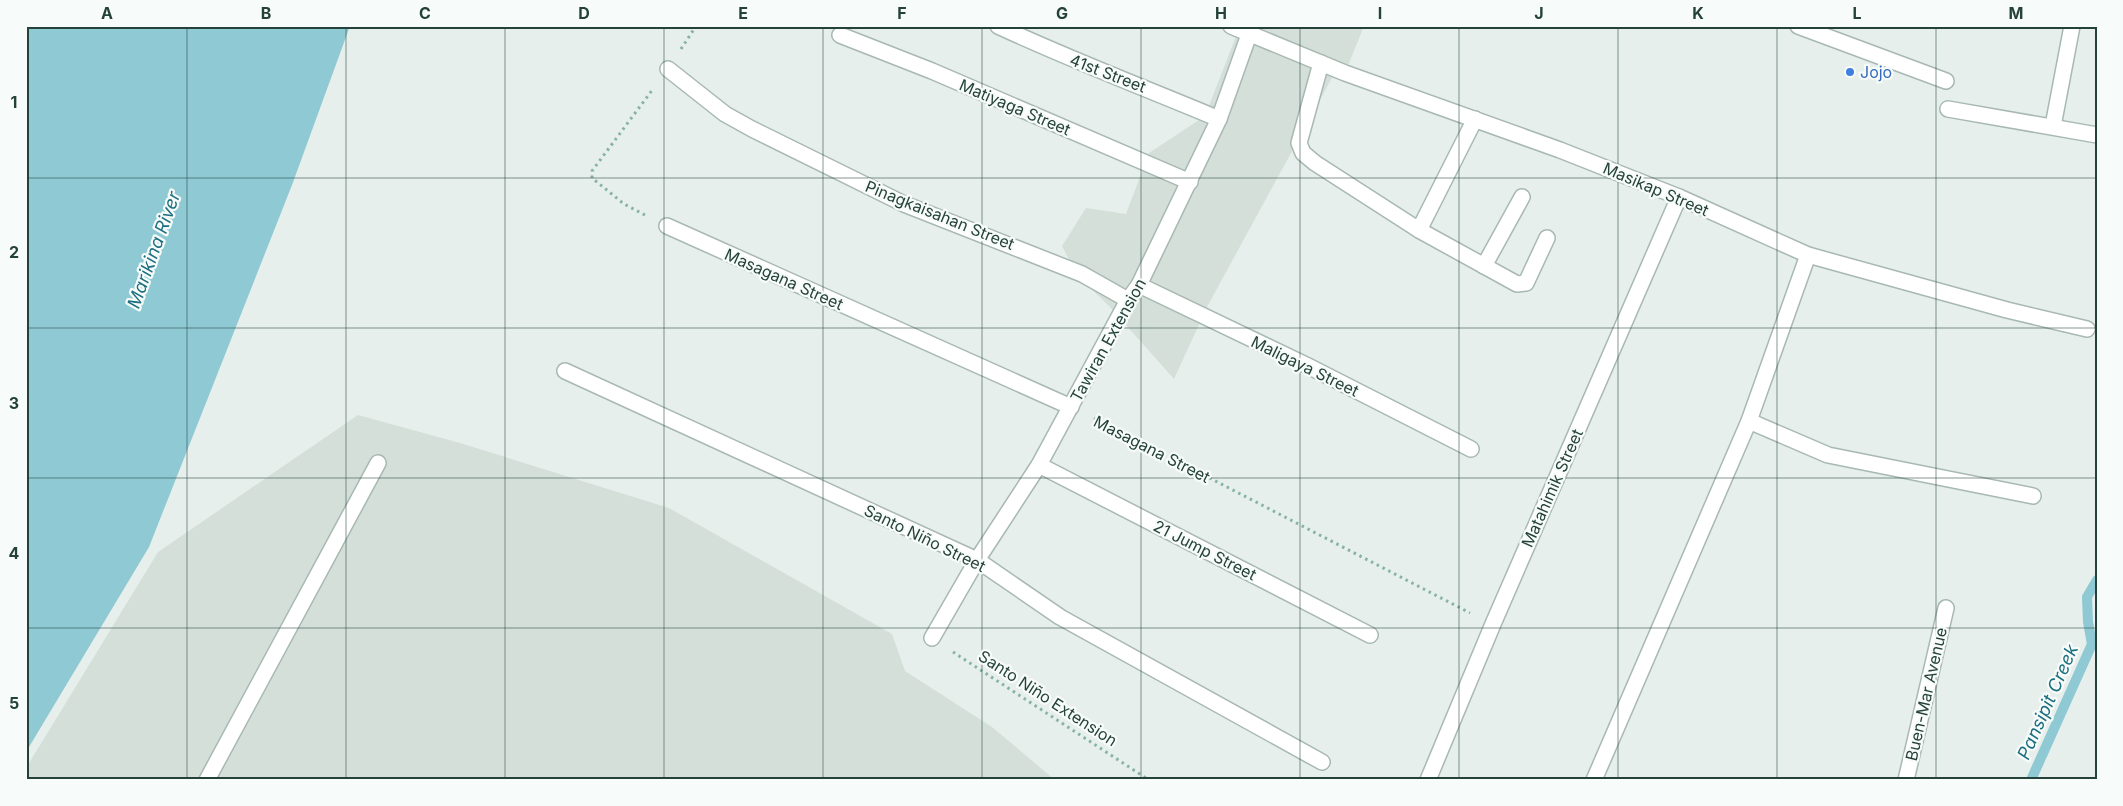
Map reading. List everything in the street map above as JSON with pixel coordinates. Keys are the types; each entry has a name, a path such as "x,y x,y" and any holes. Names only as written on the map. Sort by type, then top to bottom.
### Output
{"street":[{"name":"41st Street","path":"998,26 1052,51 1137,84 1219,120"},
{"name":"Masikap Street","path":"1231,26 1250,31 1321,63 1560,150 1679,197 1808,256 2007,310 2087,329"},
{"path":"1798,26 1946,81"},
{"path":"2053,126 2072,26"},
{"name":"Tawiran Extension","path":"932,638 977,560 1039,465 1128,300 1138,285 1219,120 1250,31"},
{"name":"Matiyaga Street","path":"840,35 932,71 1190,182"},
{"path":"1321,63 1299,143 1303,153 1419,230 1517,284 1526,282 1547,238"},
{"name":"Pinagkaisahan Street","path":"668,69 725,114 752,129 904,204 1082,274 1128,300"},
{"path":"1948,109 2053,126 2097,136"},
{"path":"1419,230 1476,119"},
{"path":"1484,266 1522,196"},
{"name":"Matahimik Street","path":"1428,780 1493,624 1679,197"},
{"name":"Masagana Street","path":"667,226 1071,407"},
{"path":"1594,780 1749,421 1808,256"},
{"name":"Maligaya Street","path":"1138,285 1471,449"},
{"name":"Santo Niño Street","path":"565,370 977,560 1060,617 1322,762"},
{"path":"1749,421 1828,456 2033,496"},
{"path":"207,780 378,463"},
{"name":"21 Jump Street","path":"1039,465 1370,636"},
{"name":"Buen-Mar Avenue","path":"1906,780 1946,608"}],"path":[{"path":"667,226 624,204 592,178 592,171 668,69 696,26"},
{"name":"Masagana Street","path":"1071,407 1493,624"},
{"name":"Santo Niño Extension","path":"932,638 1150,780"}],"shaded area":[{"path":"1240,26 1364,26 1345,73 1333,76 1207,307 1174,379 1109,306 1077,275 1062,246 1086,208 1126,214 1149,153 1205,116"},
{"path":"358,415 460,443 669,508 892,634 905,671 992,727 1055,780 26,780 26,768 158,552"}],"water":[{"name":"Marikina River","path":"26,26 350,26 292,185 149,547 26,752"}],"waterway":[{"name":"Pansipit Creek","path":"2031,780 2092,644 2088,622 2087,597 2097,580"}],"place":[{"name":"Jojo","path":"1850,72"}]}
